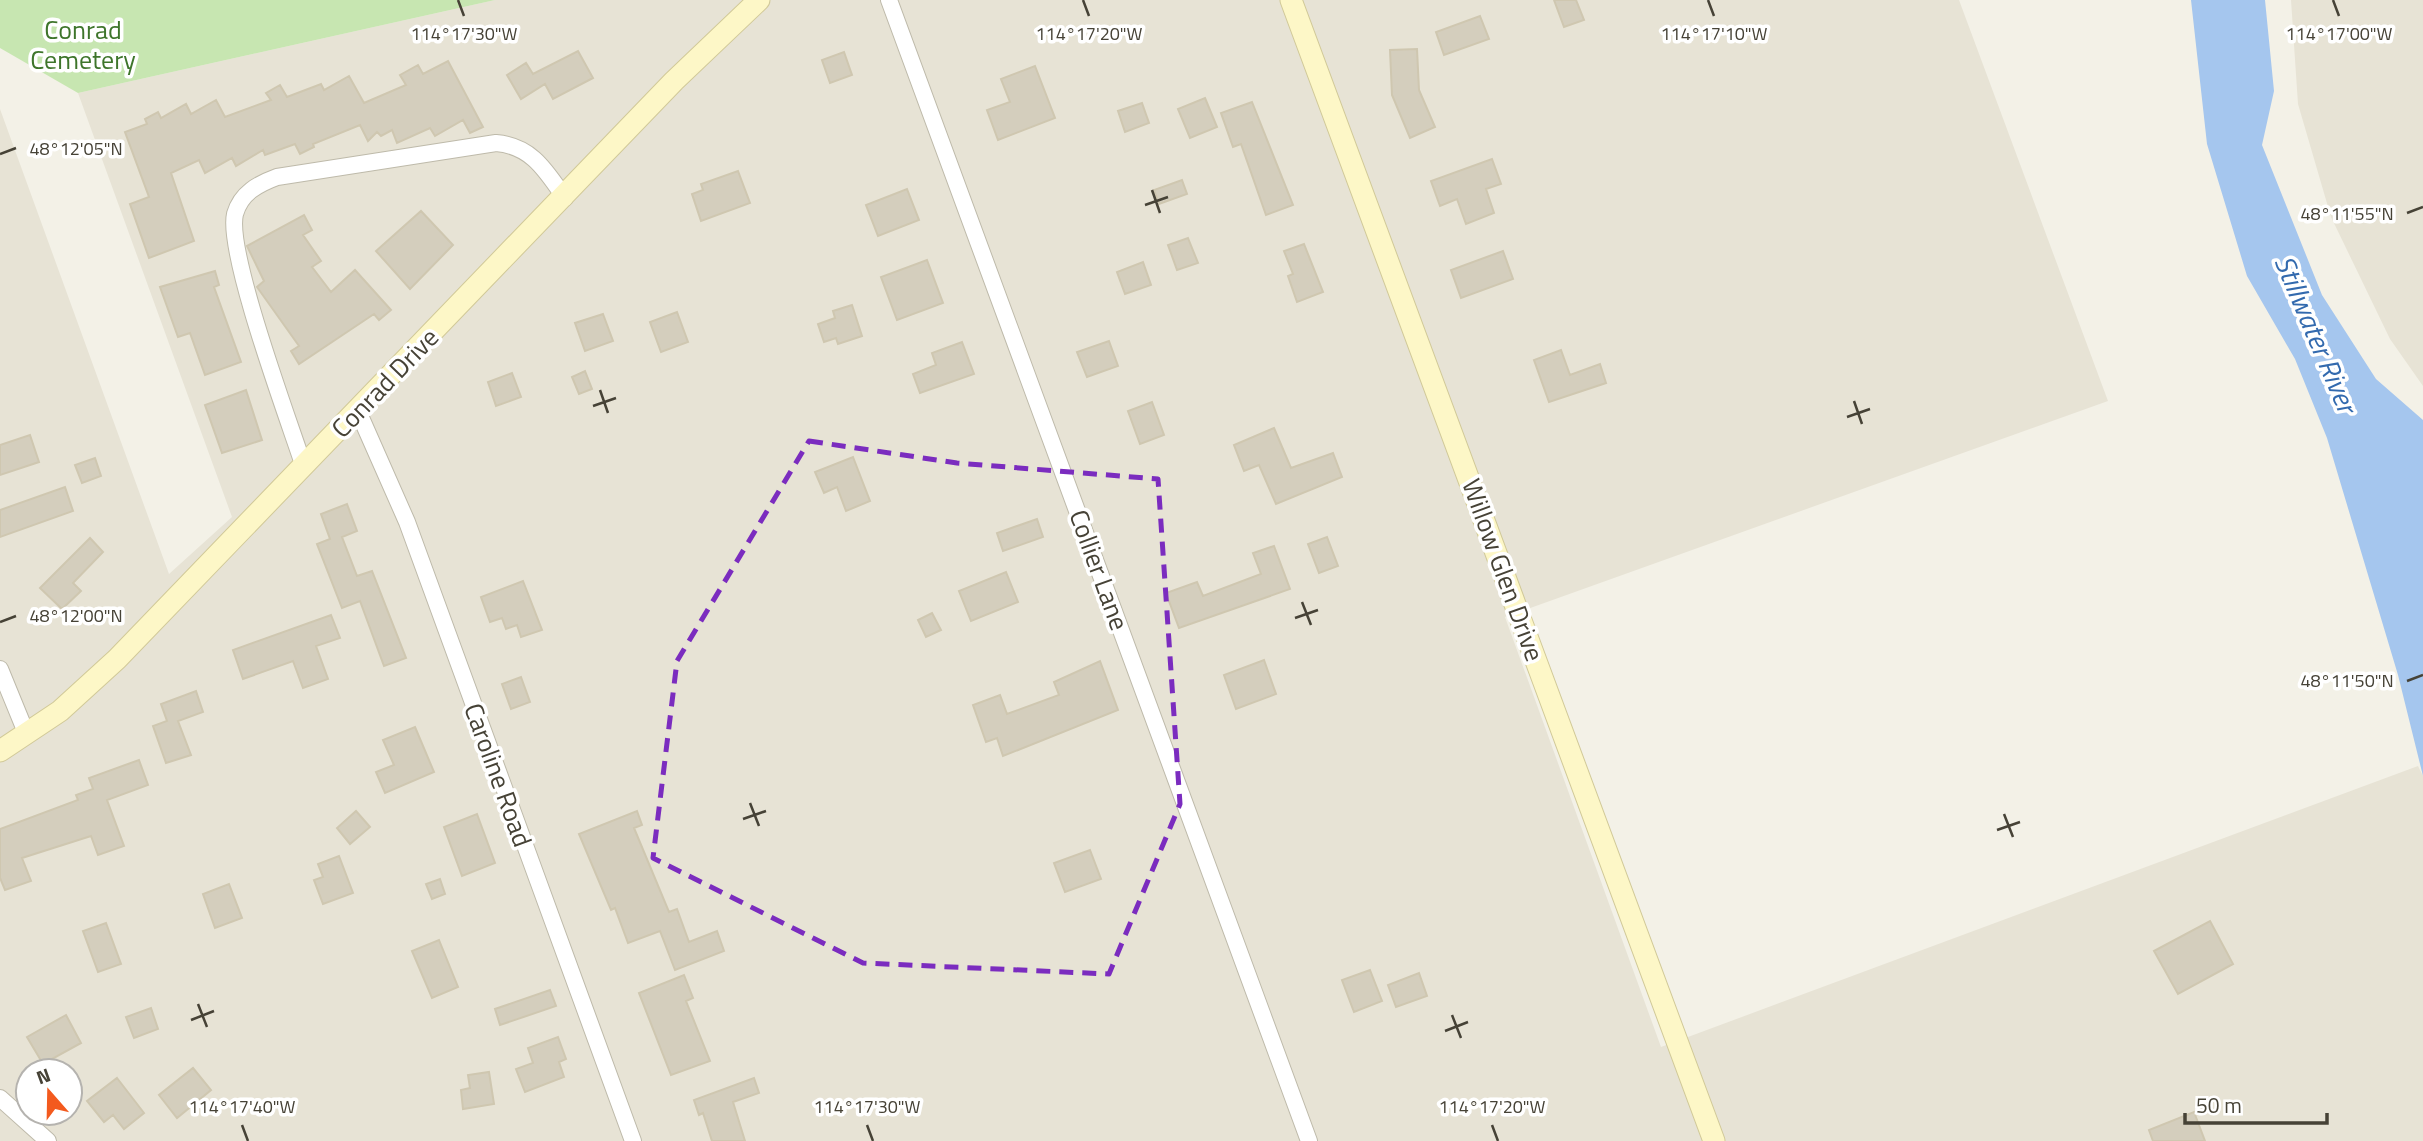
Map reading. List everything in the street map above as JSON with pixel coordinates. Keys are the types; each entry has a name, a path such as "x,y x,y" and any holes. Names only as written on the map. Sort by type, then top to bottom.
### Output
{"main road":[{"name":"Conrad Drive","path":"0,751 72,702 117,659 565,198 674,81 759,0"},
{"name":"Willow Glen Drive","path":"1291,0 1714,1141"}],"street":[{"name":"Collier Lane","path":"889,0 1309,1141"},
{"path":"304,467 257,321 234,237 238,206 251,189 277,177 496,143 510,144 528,152 538,160 565,198"},
{"name":"Caroline Road","path":"358,411 407,522 633,1141"},
{"path":"0,669 27,735"},
{"path":"0,1098 48,1141"}],"highlighted area":[{"path":"809,441 957,463 1158,479 1180,804 1109,974 863,963 653,858 677,661"}],"shaded area":[{"path":"495,0 1959,0 2108,401 1505,617 1661,1047 2418,766 2423,776 2423,1141 0,1141 0,109 169,574 232,517 78,93"},
{"path":"2291,0 2423,0 2423,386 2390,339 2331,217 2298,104"}],"green space":[{"name":"Conrad Cemetery","path":"0,0 495,0 78,93 0,48"}],"water":[{"name":"Stillwater River","path":"2191,0 2265,0 2274,91 2262,145 2322,295 2376,379 2423,420 2423,776 2398,675 2327,438 2295,359 2247,276 2207,144"}],"building":[{"path":"1554,0 1576,0 1584,20 1564,27"},
{"path":"1480,16 1489,39 1444,55 1436,32"},
{"path":"1417,49 1419,90 1435,127 1410,138 1392,95 1390,50"},
{"path":"578,51 593,78 553,99 545,84 521,99 507,75 526,63 533,74"},
{"path":"844,52 852,75 830,83 822,60"},
{"path":"448,61 483,127 470,133 463,120 435,136 430,128 397,143 392,130 381,136 377,132 368,141 360,125 313,144 314,147 300,154 295,144 265,155 263,150 236,166 232,158 205,173 199,160 171,173 194,241 149,258 130,204 149,197 125,132 147,124 145,119 158,112 161,118 186,104 191,114 216,100 225,117 271,100 266,93 280,85 287,97 321,84 324,90 349,76 364,103 406,85 400,75 418,65 423,74"},
{"path":"1035,66 1055,118 998,140 987,110 1010,102 1001,79"},
{"path":"1205,98 1217,127 1190,138 1178,109"},
{"path":"1252,102 1293,205 1266,215 1241,144 1233,147 1221,113"},
{"path":"1142,103 1149,123 1125,132 1118,111"},
{"path":"1492,159 1501,184 1486,189 1494,213 1466,224 1457,199 1440,206 1431,181"},
{"path":"738,171 750,203 701,221 692,194 703,190 701,184"},
{"path":"1182,180 1187,194 1159,204 1154,190"},
{"path":"907,189 919,220 878,236 866,205"},
{"path":"421,211 453,245 410,289 376,251"},
{"path":"304,215 312,230 303,235 321,261 312,267 331,292 355,270 391,310 379,320 374,314 299,364 291,351 299,346 257,287 264,281 247,246"},
{"path":"1188,238 1198,263 1177,270 1168,245"},
{"path":"1304,244 1323,292 1297,302 1288,276 1293,274 1284,251"},
{"path":"1503,251 1513,279 1461,298 1451,270"},
{"path":"927,260 943,303 897,320 881,277"},
{"path":"1143,262 1151,285 1125,294 1117,272"},
{"path":"215,271 219,285 214,287 241,362 205,375 190,333 178,337 160,287"},
{"path":"852,305 862,336 838,344 836,338 824,342 818,324 835,318 833,311"},
{"path":"677,312 688,342 661,352 650,322"},
{"path":"603,314 613,341 585,351 575,323"},
{"path":"1109,341 1118,366 1087,377 1077,352"},
{"path":"962,342 974,374 920,393 913,374 936,365 932,353"},
{"path":"1561,350 1570,375 1600,364 1606,383 1549,402 1534,360"},
{"path":"585,371 592,389 579,394 572,377"},
{"path":"512,373 521,397 496,406 488,382"},
{"path":"246,390 262,440 222,453 205,405"},
{"path":"1152,402 1164,435 1140,444 1128,411"},
{"path":"1274,428 1291,468 1333,453 1342,477 1276,504 1259,465 1244,471 1234,445"},
{"path":"30,435 39,462 0,475 0,445"},
{"path":"853,457 870,501 846,511 837,487 824,493 815,472"},
{"path":"95,458 101,476 82,483 75,465"},
{"path":"65,487 73,511 0,537 0,510"},
{"path":"347,504 357,531 342,537 357,576 372,571 406,658 384,666 360,601 342,608 317,544 330,539 321,514"},
{"path":"1037,519 1043,537 1003,551 997,533"},
{"path":"1327,537 1338,566 1319,573 1308,544"},
{"path":"90,538 103,552 73,583 81,591 62,609 40,588"},
{"path":"1274,546 1290,589 1179,628 1166,593 1197,582 1203,596 1261,574 1253,553"},
{"path":"1006,572 1018,602 971,621 959,591"},
{"path":"523,581 542,630 521,637 517,625 506,629 502,618 490,622 481,597"},
{"path":"932,613 941,630 926,637 918,620"},
{"path":"331,615 340,638 316,646 328,679 303,688 293,661 243,679 233,650"},
{"path":"1264,660 1276,694 1236,709 1224,675"},
{"path":"1100,661 1118,710 1003,756 997,738 986,742 973,705 1000,695 1007,714 1059,695 1054,682"},
{"path":"521,677 530,702 511,709 502,684"},
{"path":"196,691 203,712 178,721 191,755 166,763 153,726 167,721 161,704"},
{"path":"415,727 434,772 385,793 376,772 394,765 383,740"},
{"path":"139,760 148,785 107,800 124,846 98,855 91,836 22,858 31,881 5,890 0,878 0,829 78,800 76,795 93,789 89,778"},
{"path":"356,811 370,827 350,844 337,828"},
{"path":"637,811 642,825 634,828 669,912 677,909 689,942 717,931 724,951 675,970 660,931 628,943 615,908 611,910 579,834"},
{"path":"477,814 495,863 462,876 444,827"},
{"path":"1090,850 1101,879 1065,892 1054,863"},
{"path":"339,856 353,893 323,904 314,880 323,877 318,864"},
{"path":"440,879 445,894 432,899 426,884"},
{"path":"229,884 242,918 215,928 203,894"},
{"path":"2210,921 2233,964 2178,994 2154,951"},
{"path":"106,923 121,964 98,972 83,931"},
{"path":"439,940 458,987 432,998 412,951"},
{"path":"1370,970 1382,1001 1354,1012 1342,980"},
{"path":"1419,973 1427,996 1396,1007 1388,985"},
{"path":"684,975 693,998 686,1001 710,1061 671,1075 639,993"},
{"path":"550,990 556,1006 500,1025 495,1009"},
{"path":"151,1008 158,1029 134,1038 126,1017"},
{"path":"66,1015 81,1043 56,1057 39,1057 27,1037"},
{"path":"558,1037 566,1059 559,1062 564,1077 525,1092 516,1069 533,1063 528,1048"},
{"path":"193,1068 211,1090 177,1118 159,1095"},
{"path":"489,1072 494,1104 463,1109 461,1090 470,1088 468,1075"},
{"path":"117,1078 144,1113 124,1129 113,1115 104,1122 87,1101"},
{"path":"754,1078 759,1093 733,1102 745,1141 712,1141 703,1113 699,1115 694,1100"},
{"path":"2194,1112 2205,1141 2153,1141 2149,1130"}]}
